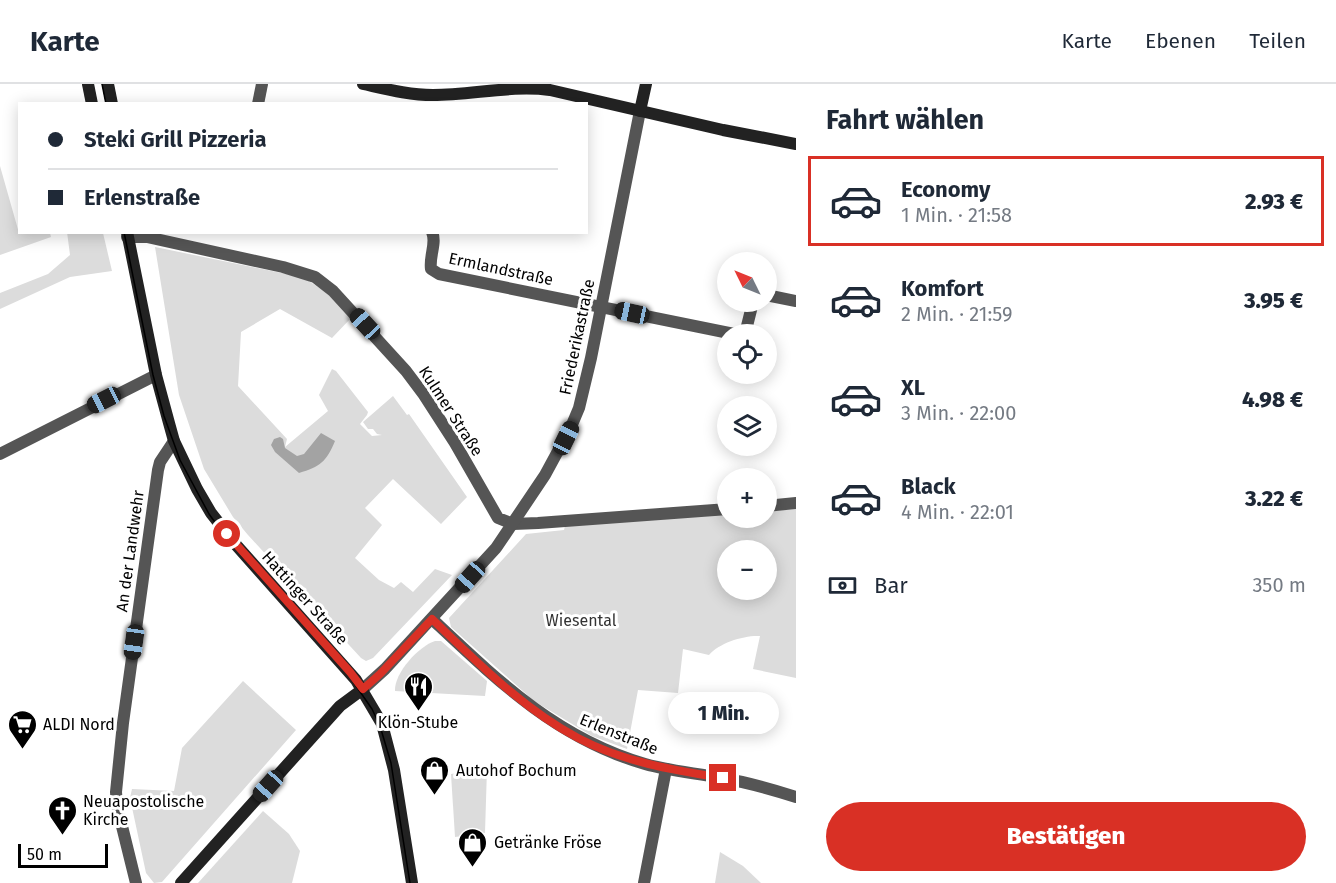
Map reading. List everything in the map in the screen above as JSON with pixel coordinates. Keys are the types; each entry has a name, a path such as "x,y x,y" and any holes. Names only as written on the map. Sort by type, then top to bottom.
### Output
{"main road":[{"path":"88,84 92,102"},
{"path":"108,84 112,102"},
{"path":"363,84 411,94 431,95 530,88 550,90 723,130 796,144"},
{"name":"Friederikastraße","path":"640,111 646,84"},
{"name":"Hattinger Straße","path":"126,234 156,375 174,441 197,489 221,527 350,672 363,689 378,716 390,752 412,883"},
{"name":"Friederikastraße","path":"181,883 340,706 363,689"}],"street":[{"path":"258,102 262,84"},
{"name":"Friederikastraße","path":"363,689 432,619 496,548 560,449 571,427 585,386 640,111"},
{"name":"Kulmer Straße","path":"126,234 284,267 305,273 325,284 406,371 449,434 498,518 513,524"},
{"name":"Ermlandstraße","path":"433,234 435,239 430,261 431,268 439,274 601,307"},
{"path":"777,297 796,301"},
{"path":"601,307 717,331"},
{"path":"0,454 156,375"},
{"name":"An der Landwehr","path":"136,883 116,792 123,723 158,470 160,462 174,441"},
{"path":"777,505 796,503"},
{"path":"513,524 717,510"},
{"name":"Erlenstraße","path":"432,619 517,695 578,738 622,756 666,769 764,786 796,797"},
{"path":"644,883 666,769"}],"green space":[{"path":"0,166 18,234 50,234 51,237 0,255"},
{"path":"67,234 103,234 112,271 70,277 0,309 0,293 48,274 70,255"},
{"path":"155,247 301,277 322,290 352,317 332,338 280,309 241,332 238,386 287,439 285,447 328,411 319,395 332,369 368,412 360,424 372,436 382,435 377,434 373,429 368,429 363,422 393,396 407,415 409,414 467,497 441,524 393,479 365,508 382,525 355,558 379,580 394,588 401,582 413,592 435,569 452,575 373,658 366,661 361,658 248,535 233,517 204,469 179,395"},
{"name":"Wiesental","path":"796,509 796,678 753,669 760,636 732,641 709,655 683,649 678,693 638,690 627,749 592,736 534,701 451,627 449,618 526,534 564,530 565,526 717,515 717,528 777,528 777,510"},
{"path":"435,641 441,641 487,681 485,696 395,691 399,676 409,661 422,648"},
{"path":"243,681 296,730 162,882 154,883 146,873 130,798 132,789 174,791 182,748"},
{"path":"487,768 485,833 455,837 451,774"},
{"path":"263,811 289,834 300,851 292,883 198,883"},
{"path":"720,852 743,866 761,883 715,883"}],"shaded area":[{"path":"321,433 335,441 329,454 318,466 299,473 275,452 271,445 274,439 280,437 283,439 285,448 297,456 304,454"}],"tram line":[{"path":"102,84 106,102"},
{"path":"124,234 153,375 164,416 180,460 209,514 228,540 345,670 372,709 380,726 391,763 410,883"}],"place":[{"name":"Klön-Stube","path":"418,712"},
{"name":"ALDI Nord","path":"22,750"},
{"name":"Autohof Bochum","path":"435,796"},
{"name":"Neuapostolische Kirche","path":"62,836"},
{"name":"Getränke Fröse","path":"473,868"}],"route":[{"path":"227,534 363,689 432,619 495,677 540,713 578,738 644,763 723,778"}]}
